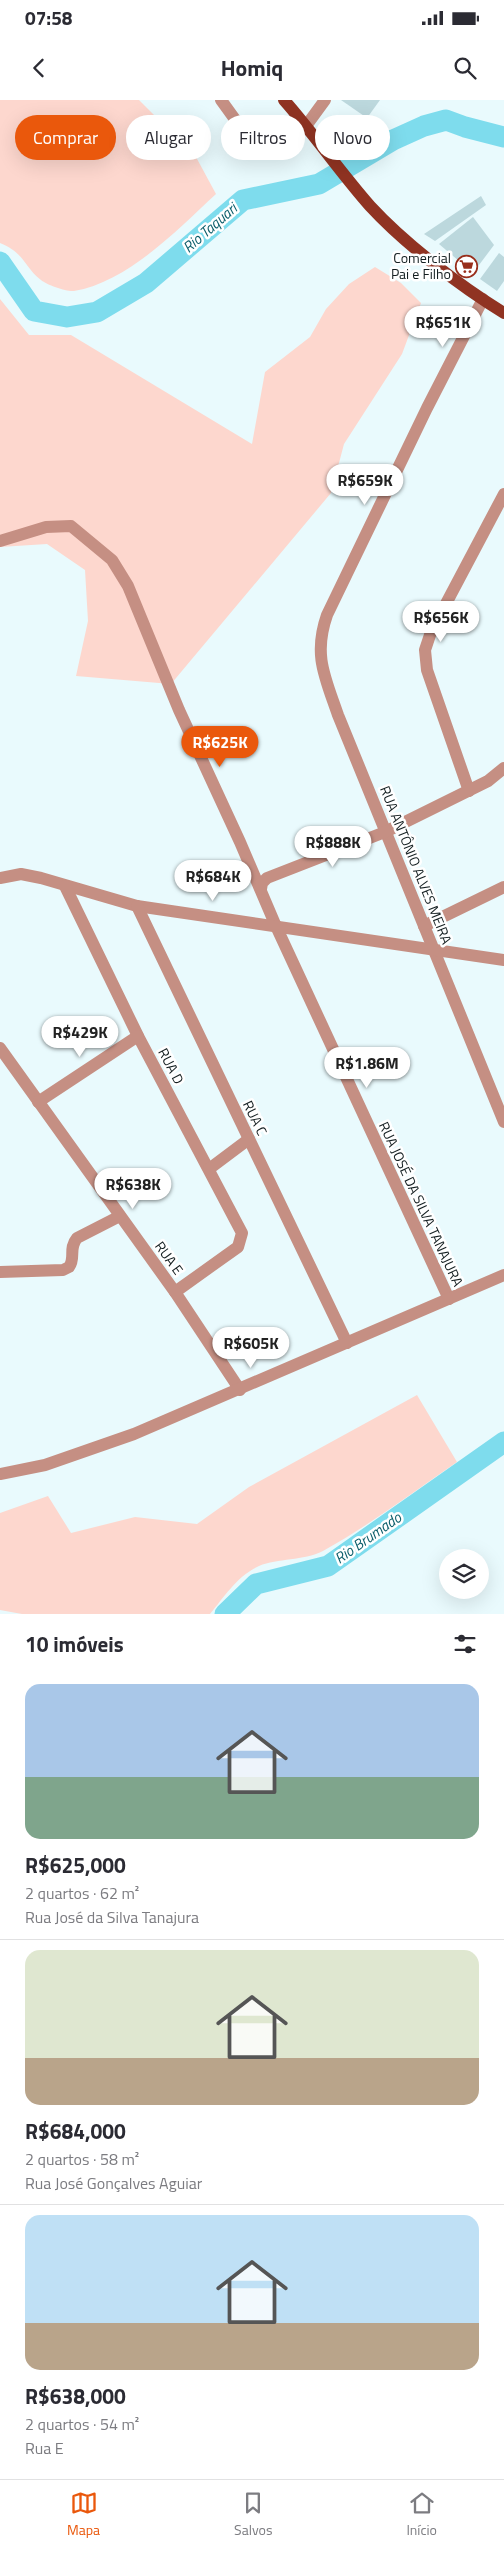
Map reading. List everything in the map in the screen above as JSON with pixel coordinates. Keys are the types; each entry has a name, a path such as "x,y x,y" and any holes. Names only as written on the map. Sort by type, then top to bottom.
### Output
{"main road":[{"path":"284,100 358,192 407,242 504,313"}],"street":[{"path":"221,100 232,115"},
{"path":"306,126 325,100"},
{"name":"RUA ANTÔNIO ALVES MEIRA","path":"483,299 427,408 327,616 320,636 320,654 324,674 385,832 504,1122"},
{"path":"469,791 427,670 424,650 431,632 504,494"},
{"name":"RUA JOSÉ DA SILVA TANAJURA","path":"0,541 46,528 72,526 112,560 128,586 156,657 275,924 449,1299"},
{"path":"261,889 262,884 267,878 385,832 469,791 501,771 504,758"},
{"path":"0,878 21,874 138,906 275,924 504,960"},
{"name":"RUA D","path":"65,886 138,1036 242,1233 238,1247 175,1292"},
{"path":"424,926 504,887"},
{"name":"RUA C","path":"138,906 347,1343"},
{"path":"38,1102 138,1036"},
{"name":"RUA E","path":"0,1048 175,1292 240,1390"},
{"path":"209,1169 249,1139"},
{"path":"0,1272 69,1267 72,1260 72,1244 77,1238 120,1216"},
{"path":"0,1474 45,1465 86,1453 240,1390 504,1275"}],"shaded area":[{"path":"0,100 139,100 154,115 126,115 126,160 198,160 216,194 151,253 132,266 94,286 74,291 52,286 44,282 35,275 15,251 0,243"},
{"path":"375,267 401,283 421,303 402,354 344,444 331,493 171,684 76,676 88,621 85,570 47,544 0,547 0,299 29,335 71,335 252,444 265,372 310,337 326,309 349,284"},
{"path":"417,1395 457,1462 374,1519 323,1551 307,1556 266,1563 251,1570 232,1587 210,1614 22,1614 0,1610 0,1513 48,1496 71,1533 135,1517 197,1524 249,1487"}],"building":[{"path":"341,100 380,100 369,115 363,115"},
{"path":"481,196 486,205 435,241 424,234"},
{"path":"473,217 494,245 473,273 439,244"},
{"path":"499,253 504,257 504,281 497,291 480,279"}],"waterway":[{"name":"Rio Taquari","path":"0,262 34,311 67,317 97,312 146,283 243,200 319,184 393,140 424,126 446,120 504,137"},
{"name":"Rio Brumado","path":"225,1614 256,1584 328,1566 504,1442"}],"place":[{"name":"Comercial Pai e Filho","path":"467,266"}]}
